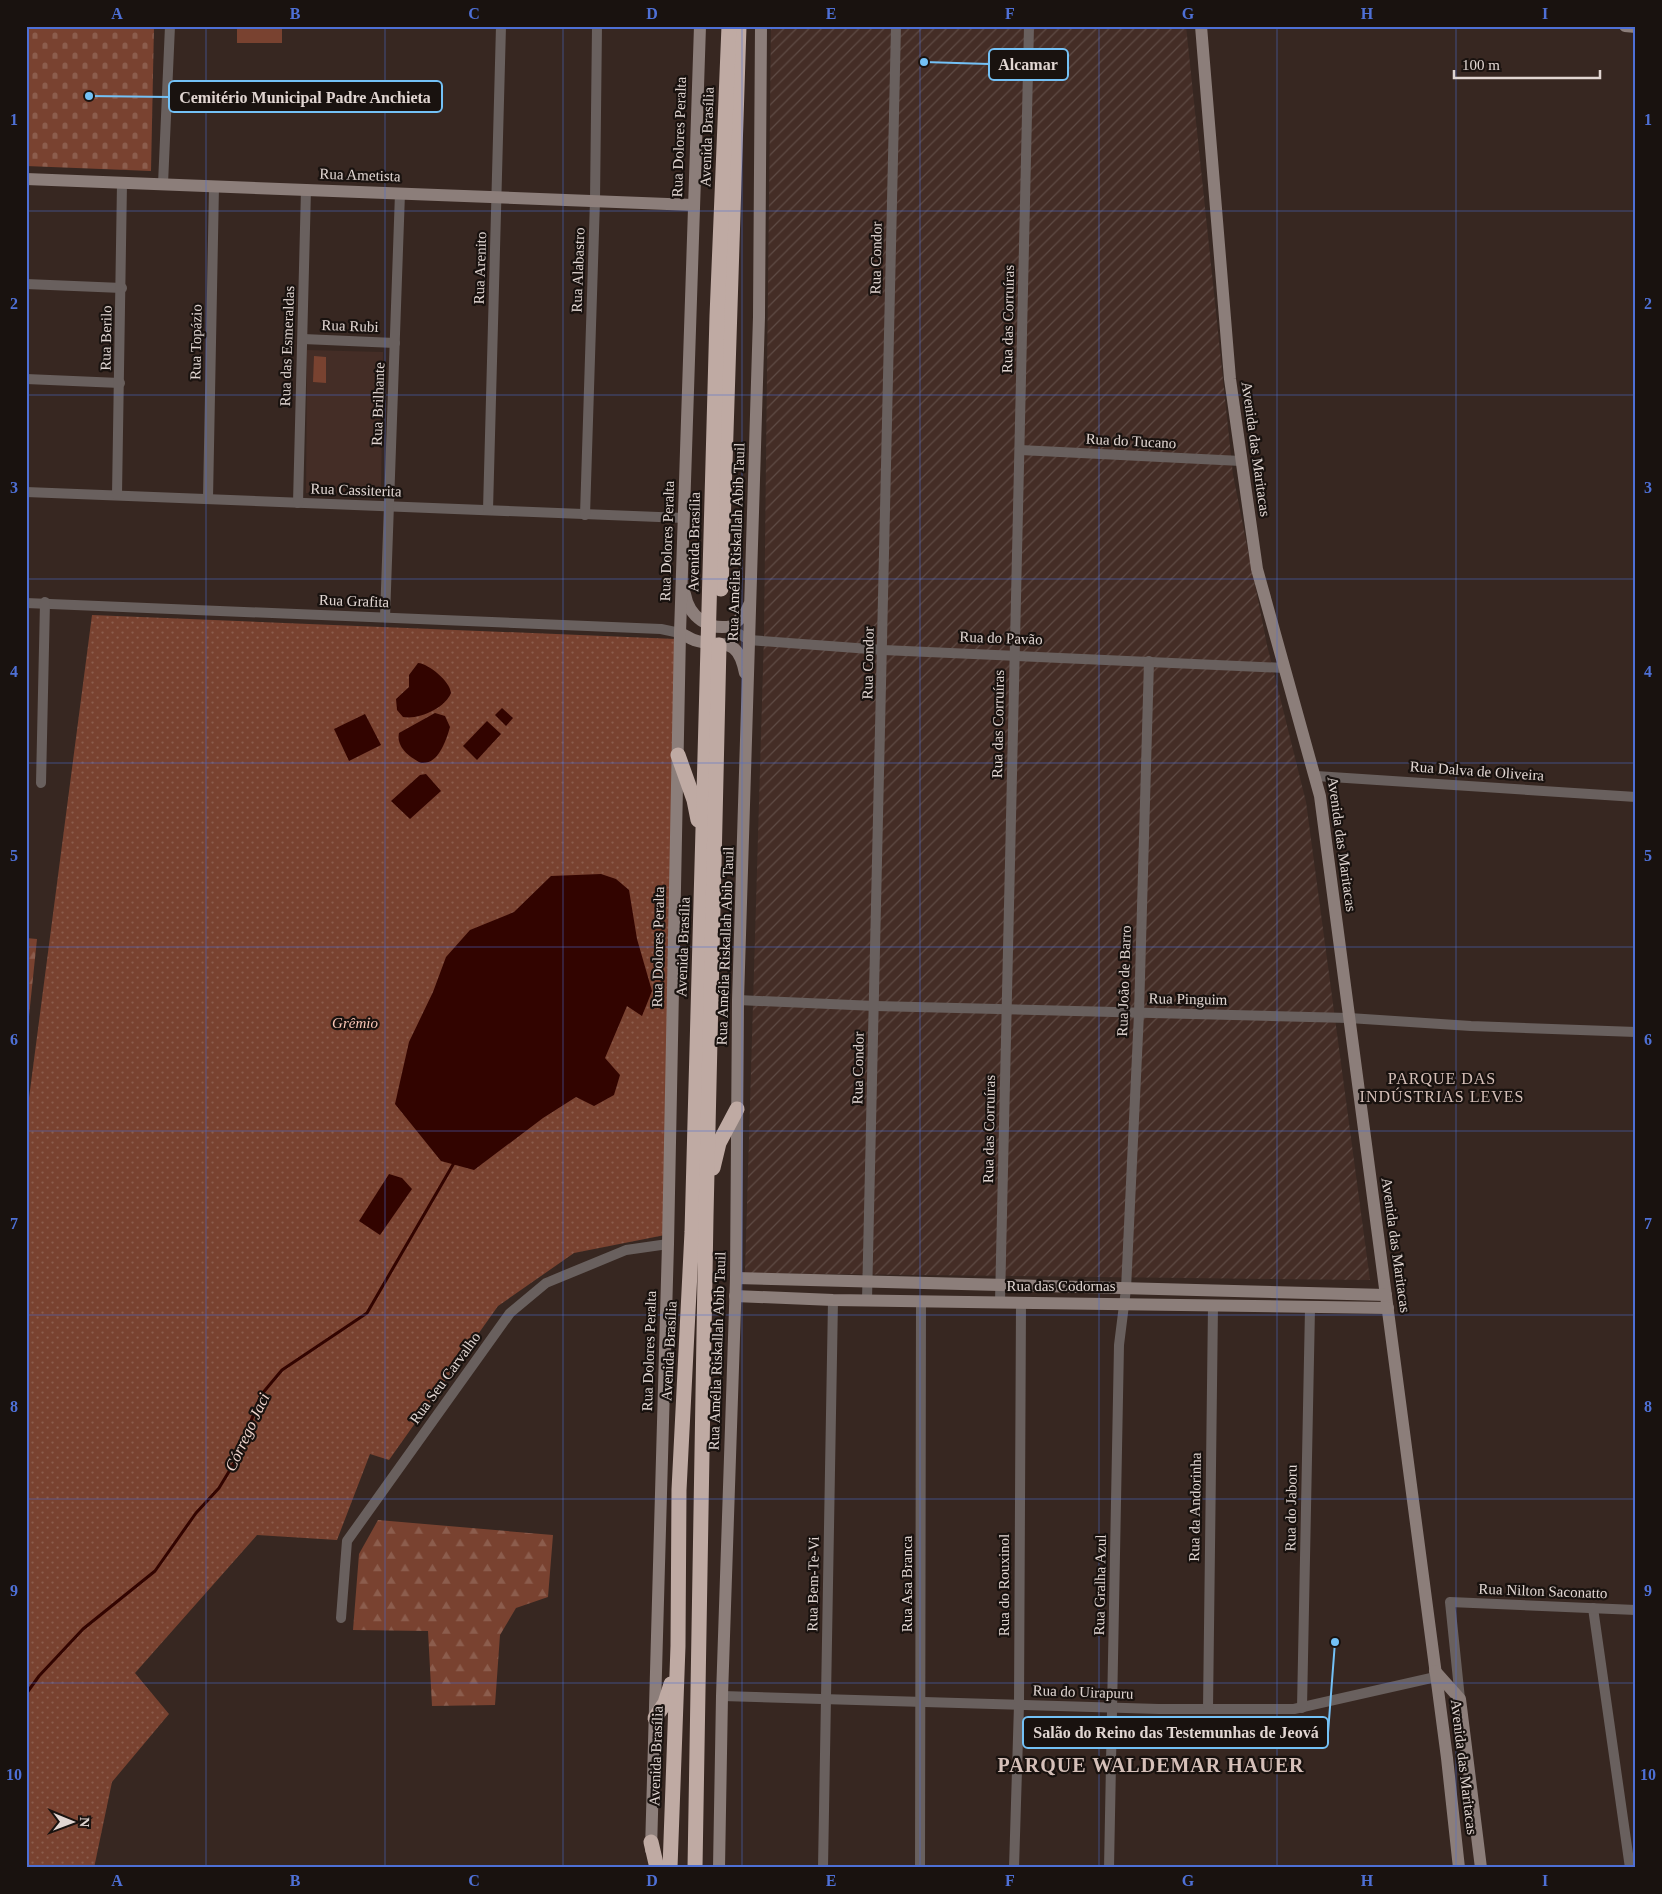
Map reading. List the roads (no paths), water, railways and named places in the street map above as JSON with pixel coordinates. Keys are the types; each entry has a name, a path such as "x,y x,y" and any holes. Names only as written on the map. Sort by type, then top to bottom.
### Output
{"highway":[{"name":"Avenida Brasília","path":"719,626 717,316 729,26"},
{"name":"Avenida Brasília","path":"670,1868 678,1646 679,1490 692,1232 710,641 719,626 739,26"},
{"name":"Avenida Brasília","path":"695,1865 706,1216 710,641"},
{"path":"678,755 694,800 703,868"},
{"path":"706,1216 719,1143 736,1109"},
{"path":"655,1718 668,1697 678,1646"},
{"path":"651,1842 657,1868"}],"street":[{"path":"162,184 170,26"},
{"name":"Rua Arenito","path":"488,510 501,26"},
{"name":"Rua Alabastro","path":"585,515 595,200 597,26"},
{"name":"Rua Dolores Peralta","path":"650,1868 668,1244 681,667 680,632 700,26"},
{"name":"Rua Amélia Riskallah Abib Tauil","path":"719,1868 722,1696 736,1278 738,1000 759,316 761,26"},
{"name":"Rua Condor","path":"868,1300 896,26"},
{"name":"Rua das Corruíras","path":"1000,1302 1029,26"},
{"name":"Avenida das Maritacas","path":"1201,26 1230,379 1257,569 1316,776 1437,1674 1460,1868"},
{"path":"1625,26 1636,27"},
{"name":"Rua Ametista","path":"26,179 693,205"},
{"name":"Rua Berilo","path":"117,495 122,288 122,183"},
{"name":"Rua Topázio","path":"208,499 214,186"},
{"name":"Rua das Esmeraldas","path":"298,502 306,189"},
{"name":"Rua Brilhante","path":"385,617 400,193"},
{"path":"26,284 122,288"},
{"name":"Rua Rubi","path":"302,339 395,343"},
{"path":"26,379 120,383"},
{"name":"Rua do Tucano","path":"1020,450 1242,461"},
{"name":"Rua Cassiterita","path":"26,492 684,518"},
{"path":"682,580 686,600 693,614 719,626 737,624 749,605"},
{"path":"41,783 45,602"},
{"name":"Rua Grafita","path":"26,603 45,602 661,629 680,632"},
{"name":"Rua do Pavão","path":"719,626 749,640 883,650 1015,654 1285,668"},
{"path":"680,632 728,644 740,655 748,688"},
{"path":"681,667 690,648 710,641"},
{"name":"Rua João de Barro","path":"1124,1302 1139,1013 1149,661"},
{"name":"Rua Dalva de Oliveira","path":"1316,776 1636,797"},
{"name":"Rua Pinguim","path":"738,1000 1006,1010 1350,1018 1471,1026 1636,1032"},
{"name":"Rua Seu Carvalho","path":"341,1618 347,1541 510,1313 546,1283 626,1250 668,1244"},
{"name":"Rua das Codornas","path":"736,1278 1126,1289 1244,1290 1387,1302"},
{"path":"1040,1286 1040,1302"},
{"path":"1243,1307 1244,1290"},
{"name":"Rua das Codornas","path":"735,1296 833,1300 1124,1302 1310,1308 1387,1302"},
{"name":"Rua Bem-Te-Vi","path":"823,1868 833,1300"},
{"name":"Rua Asa Branca","path":"920,1868 922,1702 921,1301"},
{"name":"Rua do Rouxinol","path":"1014,1868 1019,1705 1021,1302"},
{"name":"Rua Gralha Azul","path":"1109,1868 1119,1345 1124,1302"},
{"name":"Rua da Andorinha","path":"1208,1709 1213,1305"},
{"name":"Rua do Jaboru","path":"1302,1708 1310,1308"},
{"name":"Avenida das Maritacas","path":"1450,1602 1481,1868"},
{"name":"Rua Nilton Saconatto","path":"1450,1602 1636,1610"},
{"path":"1592,1608 1630,1868"},
{"name":"Avenida das Maritacas","path":"1437,1674 1460,1699"},
{"name":"Rua do Uirapuru","path":"722,1696 1113,1708 1302,1708 1437,1674"},
{"path":"1456,1826 1476,1823"}],"waterway":[{"name":"Córrego Jaci","path":"26,1694 39,1676 83,1629 155,1571 196,1513 219,1488 236,1460 261,1395 282,1370 367,1313 454,1163"}],"place":[{"name":"Alcamar","path":"924,62"},
{"name":"Cemitério Municipal Padre Anchieta","path":"89,96"},
{"name":"Salão do Reino das Testemunhas de Jeová","path":"1335,1642"}],"district":[{"name":"PARQUE DAS INDÚSTRIAS LEVES","path":"1442,1087"},
{"name":"PARQUE WALDEMAR HAUER","path":"1151,1765"}],"park label":[{"name":"Grêmio","path":"355,1023"}]}
